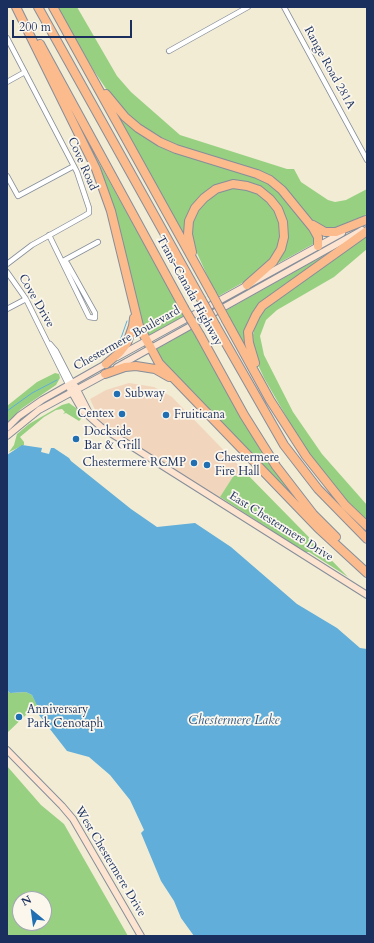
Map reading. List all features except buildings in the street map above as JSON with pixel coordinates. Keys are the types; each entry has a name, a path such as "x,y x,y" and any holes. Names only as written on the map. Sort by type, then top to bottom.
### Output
{"highway":[{"path":"18,7 96,169 111,210 141,332 159,363 318,528 367,573"},
{"name":"Trans-Canada Highway","path":"18,7 244,415 276,466 313,514 367,567"},
{"name":"Trans-Canada Highway","path":"38,7 284,445 318,489 367,539"},
{"path":"53,7 270,400 320,474 345,505 367,526"},
{"path":"91,75 125,117 145,133 176,149 264,176 282,190 308,221 316,232 318,246"},
{"path":"198,270 190,247 188,234 191,214 198,203 210,193 224,186 240,185 253,188 265,194 278,209 283,222 284,237 281,249 273,262 248,285"},
{"path":"308,221 320,231 330,233 367,222"},
{"path":"270,400 252,356 249,343 248,332 256,315 271,298 319,267 367,231"},
{"path":"106,364 118,353 130,338 133,326 134,307"},
{"path":"105,374 125,367 155,369 180,384"}],"main road":[{"name":"Chestermere Boulevard","path":"7,436 32,415 74,390 105,374 149,344 248,285 318,246 367,222"},
{"name":"Chestermere Boulevard","path":"7,428 27,410 70,383 238,300 367,222"},
{"path":"238,300 258,285 310,255 318,246"},
{"name":"East Chestermere Drive","path":"70,383 90,416 101,428 367,595"},
{"name":"West Chestermere Drive","path":"7,750 73,819 141,936"}],"street":[{"path":"169,51 248,7"},
{"name":"Range Road 281A","path":"284,7 367,160"},
{"name":"Cove Road","path":"7,38 74,166 88,202 89,213 19,253 7,264"},
{"path":"7,82 25,72"},
{"path":"7,176 18,196 74,166"},
{"path":"49,235 89,317 95,318 96,313 67,262 63,261"},
{"path":"63,261 98,242"},
{"name":"Cove Drive","path":"7,272 26,299 48,341 52,355 70,383"},
{"path":"7,309 26,299"}],"shaded area":[{"path":"129,383 154,387 172,397 242,469 238,476 234,475 220,498 107,427 100,421 90,399 106,390"}],"green space":[{"path":"57,7 77,7 117,76 131,92 180,135 287,169 294,169 301,182 328,200 335,202 346,200 367,189 367,214 347,225 330,230 315,224 280,184 170,143 151,133 131,118 113,99 94,71"},
{"path":"115,110 154,142 268,182 277,190 316,237 315,243 275,265 278,260 282,211 240,182 202,195 183,238 114,112"},
{"path":"88,143 184,316 148,336 144,333 108,189"},
{"path":"241,188 251,190 262,197 275,210 281,231 279,243 268,264 251,278 217,297 196,251 192,236 192,224 202,204 216,193 228,189"},
{"path":"367,235 367,249 334,277 277,310 266,320 260,336 264,355 293,412 322,454 367,505 367,521 347,502 305,449 264,378 254,356 253,335 257,318 269,303 309,277"},
{"path":"334,250 255,310 248,321 245,335 245,347 225,311"},
{"path":"192,329 261,451 288,488 287,490 159,359 157,349"},
{"path":"55,373 59,374 60,378 56,385 21,409 7,423 7,406 37,382"},
{"path":"69,403 76,408 83,417 79,421 66,413 63,414 65,412 62,409 56,410 44,417 20,437 24,442 24,445 9,452 14,445 17,434 29,424 62,405"},
{"path":"242,469 348,577 309,552 305,552 220,497 234,475 239,477"},
{"path":"7,690 10,693 26,692 32,695 38,707 31,714 29,712 7,733"},
{"path":"7,766 41,805 64,824 128,936 7,936"}],"water":[{"name":"Chestermere Lake","path":"22,445 42,448 41,452 49,454 51,448 54,448 69,458 131,509 157,527 195,523 231,547 297,604 337,628 360,648 367,649 367,936 194,936 181,918 174,901 161,881 141,833 144,830 130,800 110,775 89,757 67,751 39,715 40,712 32,695 26,692 10,693 7,690 7,455"}],"waterway":[{"path":"77,369 98,359 110,350 121,338 127,321"},
{"path":"7,411 32,393 57,380"}],"place":[{"name":"Subway","path":"117,394"},
{"name":"Centex","path":"122,414"},
{"name":"Fruiticana","path":"166,415"},
{"name":"Dockside Bar & Grill","path":"76,439"},
{"name":"Chestermere RCMP","path":"194,463"},
{"name":"Chestermere Fire Hall","path":"207,465"},
{"name":"Anniversary Park Cenotaph","path":"19,717"}]}
